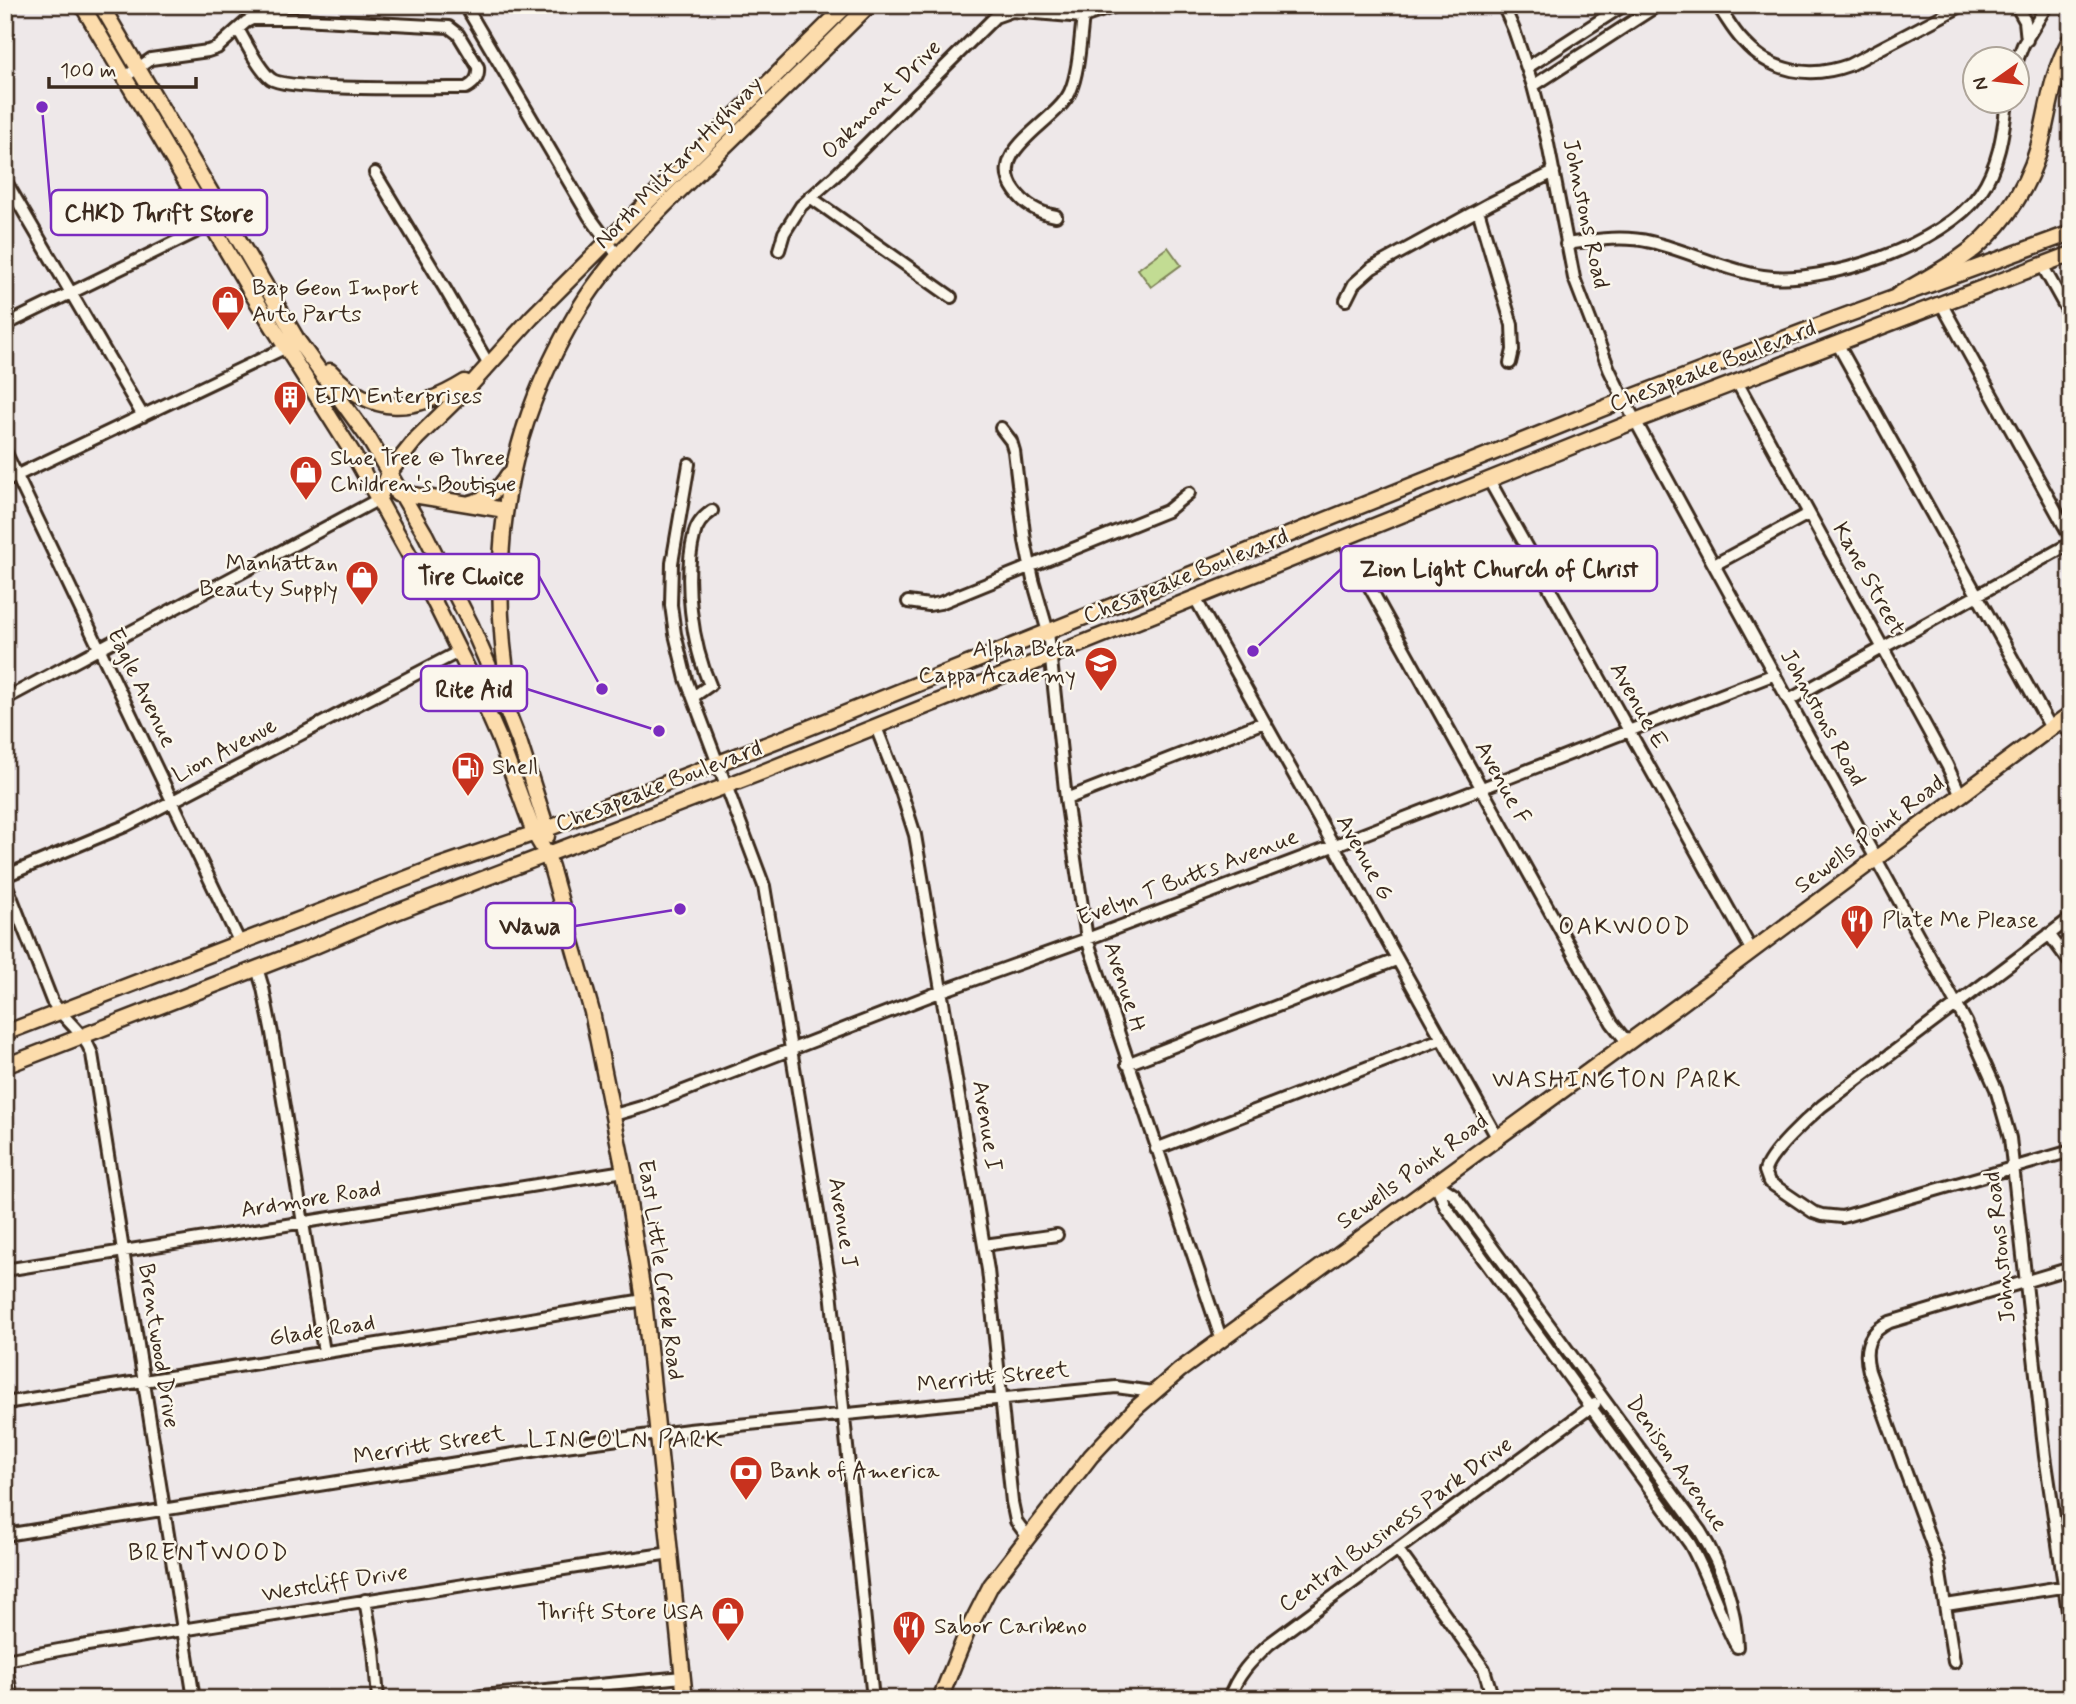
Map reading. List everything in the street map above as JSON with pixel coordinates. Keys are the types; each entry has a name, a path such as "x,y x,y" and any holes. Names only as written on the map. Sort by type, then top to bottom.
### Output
{"highway":[{"path":"1898,296 1961,258 1994,229 2007,212 2031,169 2056,71 2071,40"}],"main road":[{"name":"East Little Creek Road","path":"82,5 212,224 292,344 347,406 401,493 460,603 519,741 547,855 583,977 624,1171 644,1300 685,1699"},
{"name":"East Little Creek Road","path":"101,5 379,499 460,651 541,831"},
{"name":"North Military Highway","path":"379,499 389,473 417,438 608,241 847,5"},
{"name":"North Military Highway","path":"519,741 503,653 500,619 501,546 516,457 530,411 559,345 580,307 618,256 658,211 869,5"},
{"name":"Chesapeake Boulevard","path":"5,1033 436,867 541,831 717,764 1624,400 2071,233"},
{"name":"Chesapeake Boulevard","path":"5,1066 876,727 1635,421 2071,254"},
{"path":"292,344 315,354 344,386 370,400 396,406 433,400 463,384 489,365"},
{"path":"465,503 477,501 496,491 508,475 516,457"},
{"path":"379,499 401,493 505,510"},
{"name":"Sewells Point Road","path":"940,1699 980,1604 991,1585 1091,1456 1153,1392 2061,721"}],"street":[{"path":"465,5 589,216 618,256"},
{"name":"Oakmont Drive","path":"779,250 792,218 810,197 835,176 995,18 1012,10 1083,17 1119,5"},
{"name":"Johnstons Road","path":"1503,5 1534,86 1554,172 1566,244 1580,297 1609,369 1635,421 1956,1004 1996,1088 2015,1167 2045,1456 2067,1586 2071,1632"},
{"path":"1528,67 1624,5"},
{"path":"1534,86 1658,5"},
{"path":"1717,5 1742,40 1765,59 1793,72 1817,73 1849,65 1963,5"},
{"path":"2016,5 2025,21 2027,40"},
{"path":"2024,46 2047,5"},
{"path":"1056,216 1026,203 1011,185 1007,168 1013,152 1062,104 1070,92 1083,17"},
{"path":"125,77 151,59 208,51 224,42 238,29 246,22 259,18 449,27 458,34 478,67 479,74 473,84 466,88 364,88 279,83 266,75 238,29"},
{"path":"1566,244 1604,239 1635,239 1652,242 1745,273 1775,278 1807,277 1853,267 1912,244 1936,231 1970,206 1992,171 2000,146 2005,116"},
{"path":"1346,300 1354,284 1372,268 1554,172"},
{"path":"375,173 489,365"},
{"path":"5,180 143,416"},
{"path":"810,197 951,297"},
{"path":"1478,210 1512,325 1513,350 1510,363"},
{"path":"5,325 212,224"},
{"path":"2042,265 2071,317"},
{"path":"1789,700 2071,541 1941,303"},
{"path":"1837,343 1977,596 2071,735"},
{"path":"5,481 292,344"},
{"name":"Kane Street","path":"1737,382 1957,784 1961,796"},
{"name":"Avenue H","path":"1000,428 1011,441 1014,451 1030,567 1048,632 1066,799 1087,939 1222,1341"},
{"name":"Eagle Avenue","path":"5,451 240,943"},
{"name":"Avenue J","path":"690,464 675,539 671,588 675,634 686,679 764,886 831,1292 873,1699"},
{"name":"Avenue E","path":"1489,480 1752,951"},
{"path":"908,601 918,604 940,603 1167,511 1189,493"},
{"path":"5,699 379,499"},
{"path":"693,697 710,685 698,651 690,590 694,535 704,517 712,510"},
{"path":"1714,565 1808,514"},
{"name":"Avenue F","path":"1343,538 1618,1033 1632,1040"},
{"name":"Avenue G","path":"1195,598 1498,1139"},
{"name":"Lion Avenue","path":"5,878 125,827 460,651"},
{"name":"Evelyn T Butts Avenue","path":"614,1115 645,1106 942,991 1334,846 1775,674"},
{"path":"1066,799 1264,722"},
{"name":"Avenue I","path":"876,727 915,835 984,1245 1016,1521 1027,1536"},
{"path":"5,878 52,1001 59,1012"},
{"path":"2071,918 1826,1103 1802,1124 1768,1163 1765,1171 1769,1182 1813,1212 1833,1217 1849,1216 2071,1151"},
{"path":"2049,934 2071,964"},
{"path":"1127,1064 1396,960"},
{"path":"257,968 304,1222 324,1352"},
{"name":"Brentwood Drive","path":"59,1012 83,1035 92,1054 194,1699"},
{"path":"1156,1149 1441,1039"},
{"name":"Ardmore Road","path":"5,1270 624,1171"},
{"name":"Denison Avenue","path":"1436,1183 1454,1195 1706,1541 1731,1600 1737,1647 1701,1563 1690,1544 1445,1206 1436,1183"},
{"path":"984,1245 1057,1235"},
{"path":"1954,1662 1938,1561 1869,1371 1866,1348 1869,1339 1880,1326 2071,1268"},
{"name":"Glade Road","path":"5,1403 644,1300"},
{"name":"Merritt Street","path":"5,1535 659,1433 1116,1387 1153,1392"},
{"name":"Central Business Park Drive","path":"1229,1699 1247,1665 1269,1644 1603,1398"},
{"path":"1398,1550 1484,1669 1493,1699"},
{"name":"Westcliff Drive","path":"5,1660 365,1600 671,1553"},
{"path":"1946,1605 2067,1586"},
{"path":"365,1600 374,1650 378,1699"},
{"path":"5,1660 12,1699"},
{"path":"481,1696 550,1694 683,1677"}],"green space":[{"path":"1168,247 1181,265 1151,287 1138,269"}],"place":[{"name":"CHKD Thrift Store","path":"42,107"},
{"name":"Bap Geon Import Auto Parts","path":"228,332"},
{"name":"EIM Enterprises","path":"290,427"},
{"name":"Shoe Tree @ Three Children's Boutique","path":"306,502"},
{"name":"Manhattan Beauty Supply","path":"362,607"},
{"name":"Zion Light Church of Christ","path":"1253,651"},
{"name":"Tire Choice","path":"602,689"},
{"name":"Alpha Beta Cappa Academy","path":"1101,693"},
{"name":"Rite Aid","path":"659,731"},
{"name":"Shell","path":"468,798"},
{"name":"Wawa","path":"680,909"},
{"name":"Plate Me Please","path":"1857,951"},
{"name":"Bank of America","path":"746,1502"},
{"name":"Thrift Store USA","path":"728,1643"},
{"name":"Sabor Caribeno","path":"909,1657"}],"district":[{"name":"OAKWOOD","path":"1625,927"},
{"name":"WASHINGTON PARK","path":"1617,1080"},
{"name":"LINCOLN PARK","path":"626,1440"},
{"name":"BRENTWOOD","path":"209,1553"}]}
